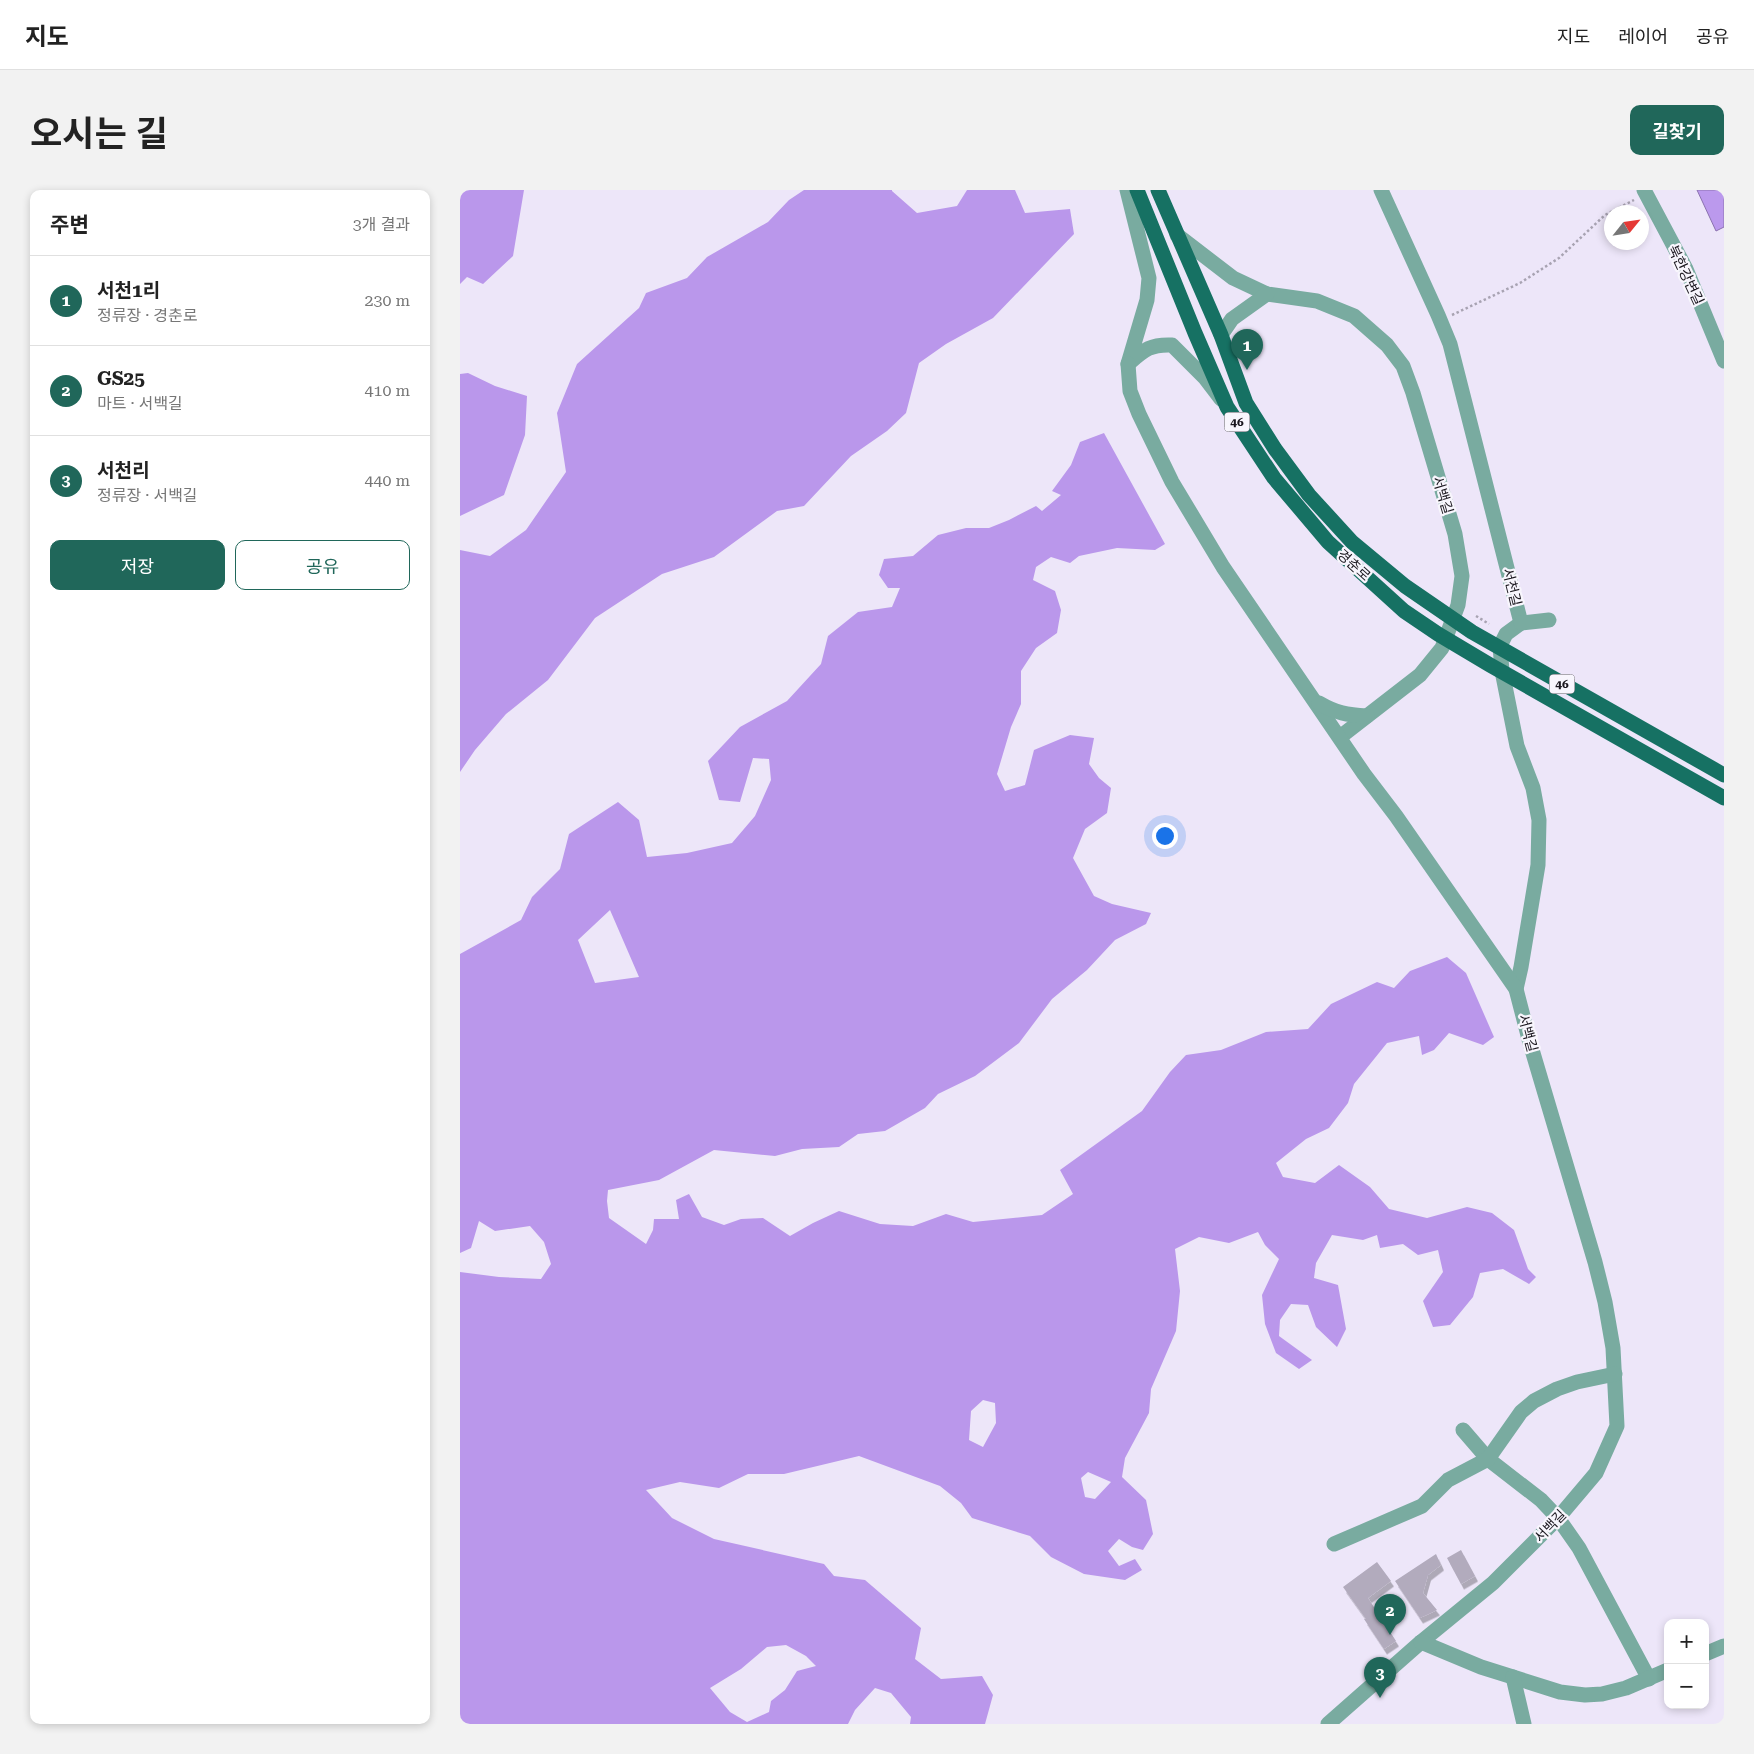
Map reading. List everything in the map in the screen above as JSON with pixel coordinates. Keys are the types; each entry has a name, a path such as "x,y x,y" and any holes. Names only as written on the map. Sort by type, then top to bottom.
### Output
{"main road":[{"name":"경춘로","path":"1137,190 1227,407 1274,478 1328,542 1404,610 1490,665 1724,798"},
{"name":"경춘로","path":"1158,190 1220,335 1246,403 1275,449 1309,495 1352,542 1405,586 1472,632 1724,775"}],"street":[{"path":"1127,190 1149,278 1147,300 1128,364"},
{"name":"서천길","path":"1381,190 1450,344 1521,623 1506,634"},
{"name":"북한강변길","path":"1645,192 1686,269 1724,361"},
{"name":"서백길","path":"1177,235 1233,278 1267,294 1316,302 1354,316 1386,345 1403,366 1413,393 1455,534 1462,576 1458,605 1442,648 1420,675 1340,737"},
{"path":"1220,335 1232,319 1267,294"},
{"path":"1128,364 1145,349 1158,344 1172,345 1205,378 1227,407"},
{"name":"서백길","path":"1128,364 1130,391 1138,414 1172,482 1223,567 1516,989 1530,1043 1595,1262 1605,1302 1613,1348 1617,1426 1596,1473 1558,1518 1493,1583 1421,1642 1328,1724"},
{"path":"1521,623 1549,620"},
{"path":"1506,634 1500,646 1502,671 1518,746 1533,788 1539,820 1538,865 1516,989"},
{"path":"1315,700 1333,711 1367,716"},
{"path":"1334,1544 1422,1506 1448,1480 1488,1459 1521,1412 1557,1388 1615,1374"},
{"path":"1464,1430 1488,1459 1540,1500 1558,1518 1579,1548 1649,1678"},
{"path":"1421,1642 1481,1667 1560,1692 1585,1695 1602,1694 1664,1672"},
{"path":"1709,1652 1724,1646"},
{"path":"1513,1677 1524,1724"}],"path":[{"path":"1443,327 1446,318 1520,283 1559,258 1605,215 1645,192"},
{"path":"1458,605 1506,634"}],"shaded area":[{"path":"460,190 524,190 513,256 483,284 467,277 460,284"},
{"path":"804,190 892,190 917,213 957,206 967,190 1015,190 1025,213 1070,209 1074,234 993,318 946,344 919,363 906,413 887,431 851,456 804,506 777,511 714,557 662,574 595,618 548,680 506,714 475,750 460,772 460,550 490,556 526,530 566,472 557,413 577,364 639,308 646,293 687,278 707,257 768,222 789,200"},
{"path":"1697,190 1724,190 1724,227 1716,231"},
{"path":"468,373 495,386 527,396 525,435 504,495 460,516 460,374"},
{"path":"1104,433 1165,544 1155,550 1117,548 1079,556 1070,563 1051,557 1036,567 1033,580 1055,591 1061,610 1057,633 1036,648 1021,671 1021,704 1011,727 997,774 1005,791 1025,785 1034,750 1070,735 1094,738 1089,764 1099,778 1111,788 1107,813 1085,829 1073,858 1094,896 1112,904 1151,913 1146,924 1115,940 1087,970 1052,999 1019,1043 975,1076 938,1094 925,1108 885,1131 858,1134 839,1147 802,1149 775,1156 714,1150 659,1180 608,1190 609,1218 646,1244 653,1230 654,1219 679,1219 676,1200 689,1194 702,1217 724,1225 741,1219 763,1218 790,1236 839,1211 880,1224 913,1226 946,1214 973,1222 1042,1215 1073,1194 1060,1170 1142,1111 1170,1072 1186,1055 1221,1050 1266,1032 1308,1029 1331,1004 1377,982 1394,988 1410,971 1447,957 1466,973 1494,1037 1483,1045 1449,1033 1434,1050 1422,1055 1419,1036 1387,1043 1354,1084 1348,1103 1329,1128 1306,1139 1276,1163 1283,1177 1315,1183 1339,1165 1370,1187 1389,1209 1427,1218 1467,1207 1492,1213 1514,1230 1528,1269 1536,1277 1529,1284 1503,1269 1480,1273 1473,1297 1450,1325 1433,1327 1423,1301 1443,1272 1438,1250 1418,1255 1403,1244 1380,1248 1377,1235 1363,1240 1332,1235 1316,1263 1314,1278 1338,1285 1346,1329 1337,1347 1316,1327 1308,1305 1291,1304 1280,1320 1279,1336 1312,1360 1299,1369 1276,1353 1265,1324 1262,1295 1279,1259 1265,1245 1258,1232 1229,1243 1199,1237 1175,1249 1180,1291 1176,1331 1151,1389 1149,1413 1125,1458 1122,1477 1146,1500 1153,1534 1143,1550 1132,1547 1119,1539 1108,1551 1119,1566 1135,1559 1142,1570 1125,1580 1084,1574 1051,1557 1030,1536 972,1518 961,1503 940,1486 859,1456 784,1474 748,1474 719,1488 680,1482 646,1490 672,1518 714,1539 824,1564 834,1576 865,1580 921,1628 915,1659 941,1679 982,1676 993,1695 985,1724 910,1724 911,1717 891,1693 875,1688 855,1710 848,1724 460,1724 460,1272 499,1277 541,1279 551,1264 544,1242 530,1226 495,1231 479,1221 471,1248 460,1253 460,954 521,920 532,897 560,869 569,834 618,802 639,820 647,857 687,853 732,843 755,816 771,780 769,759 753,758 740,802 719,800 708,761 740,727 787,701 821,664 828,636 858,612 892,607 900,588 888,588 879,575 884,559 913,556 938,535 966,528 989,528 1036,506 1042,511 1061,495 1052,491 1071,465 1080,442","holes":["610,910 639,977 595,983 578,940","983,1400 995,1403 996,1423 983,1447 969,1440 971,1411","1088,1472 1111,1482 1095,1499 1085,1497 1081,1478","786,1645 806,1656 816,1666 797,1671 785,1690 771,1701 769,1712 747,1722 730,1712 710,1688 741,1669 767,1647"]}],"building":[{"path":"1461,1550 1475,1576 1461,1584 1447,1558"},
{"path":"1436,1554 1441,1565 1428,1575 1423,1593 1437,1610 1420,1618 1395,1581"},
{"path":"1377,1562 1391,1581 1368,1598 1396,1641 1384,1649 1364,1619 1366,1619 1343,1587"}],"place":[{"name":"서천1리","path":"1247,370"},
{"name":"GS25","path":"1390,1635"},
{"name":"서천리","path":"1380,1698"}]}
